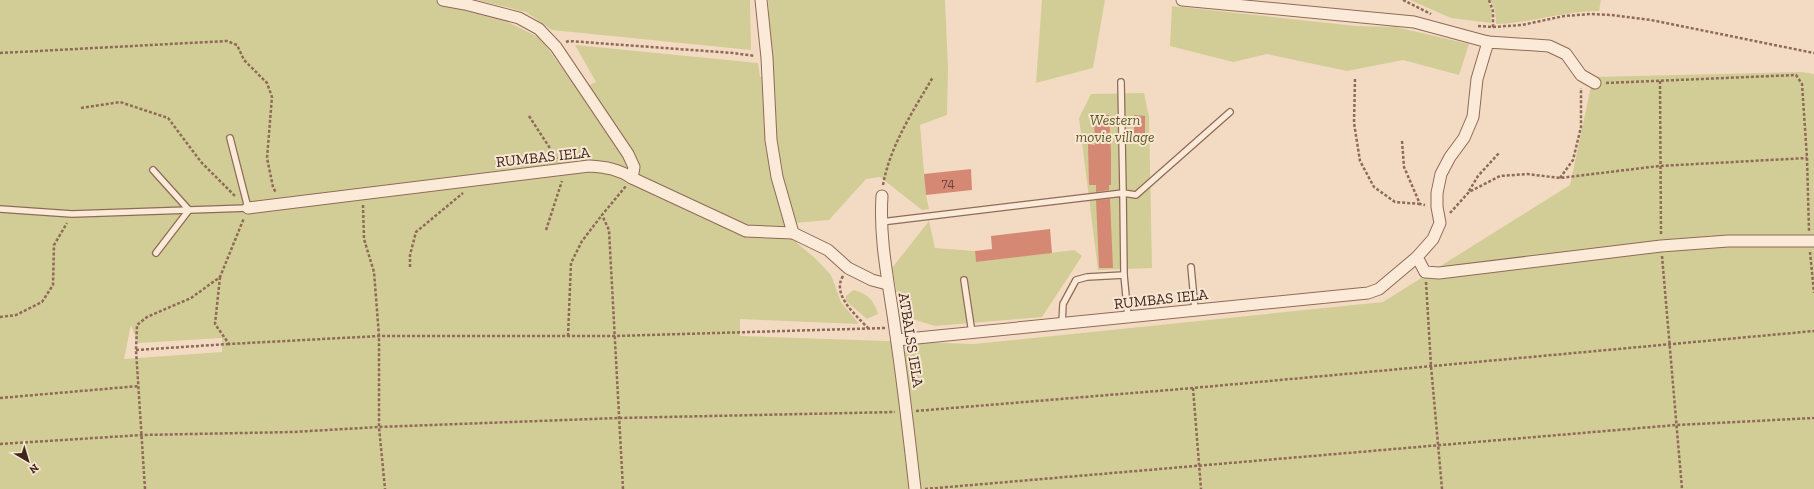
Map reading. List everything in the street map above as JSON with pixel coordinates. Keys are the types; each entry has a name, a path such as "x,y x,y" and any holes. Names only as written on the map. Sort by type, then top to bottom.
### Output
{"street":[{"path":"443,0 519,18 538,29 556,47 628,154 634,168 632,178"},
{"path":"761,0 767,58 771,140 777,177 793,233"},
{"path":"1182,0 1414,22 1488,42 1549,46 1566,54 1581,75 1595,83"},
{"path":"1440,223 1437,208 1437,193 1441,174 1450,157 1464,138 1473,117 1477,79 1488,42"},
{"name":"RUMBAS IELA","path":"248,208 282,205 320,198 362,195 571,168 589,166 604,167 619,170 632,178 746,231 793,233 828,250 848,268 872,280 887,284"},
{"name":"ATBALSS IELA","path":"882,196 880,222 887,284 897,340 907,412 915,489"},
{"name":"RUMBAS IELA","path":"897,340 1368,293 1379,289 1417,257 1433,240 1440,223"},
{"path":"1417,257 1425,272 1439,273 1661,246 1728,241 1811,241"}],"lane":[{"path":"1121,82 1124,275 1128,317"},
{"path":"880,222 1123,193 1136,195 1230,112"},
{"path":"0,209 72,214 248,208 230,138"},
{"path":"153,170 189,210"},
{"path":"156,252 189,210"},
{"path":"1191,267 1195,310"},
{"path":"1062,324 1063,304 1076,280 1087,277 1124,275"},
{"path":"964,280 972,333"}],"path":[{"path":"1402,0 1434,15"},
{"path":"1489,0 1493,11 1494,22"},
{"path":"1476,26 1493,28 1522,25 1564,16 1611,15 1651,20 1799,48 1814,53"},
{"path":"0,53 227,41 237,44 244,60 267,83 272,97 266,158 273,187 282,205"},
{"path":"556,47 569,41 733,53 767,58"},
{"path":"1560,178 1573,160 1581,127 1581,75"},
{"path":"1595,83 1796,75 1802,84 1814,294"},
{"path":"882,196 887,165 909,119 933,77"},
{"path":"1355,79 1354,123 1360,160 1374,188 1395,202 1420,204 1437,208"},
{"path":"1660,81 1661,246 1668,345 1682,489"},
{"path":"81,108 120,102 168,118 200,162 248,208 220,278 215,324 229,344"},
{"path":"529,116 554,156 571,168 563,178 546,230"},
{"path":"1402,141 1404,168 1420,204"},
{"path":"1440,223 1447,218 1469,192 1478,176 1499,153"},
{"path":"1469,192 1500,176 1527,174 1560,178 1660,166 1807,158"},
{"path":"568,336 572,263 582,241 632,178"},
{"path":"410,267 410,255 416,232 481,179"},
{"path":"362,195 364,239 374,272 379,336 379,427 385,489"},
{"path":"0,317 16,315 42,302 53,285 54,245 72,214"},
{"path":"602,215 609,230 623,489"},
{"path":"848,268 840,281 842,297 846,305 868,329"},
{"path":"1425,272 1431,366 1442,489"},
{"path":"145,489 136,350 137,325 147,317 191,298 220,278"},
{"path":"136,350 379,336 615,336 895,328"},
{"path":"0,444 142,435 293,432 379,427 619,418 907,412 1193,388 1814,331"},
{"path":"0,398 139,386"},
{"path":"1193,388 1201,489"},
{"path":"925,489 1438,447 1676,425 1814,418"}],"green space":[{"path":"0,0 456,0 456,8 510,23 540,38 578,90 596,82 575,45 758,63 760,77 773,76 768,0 945,0 948,69 947,115 920,125 926,195 929,209 922,210 880,177 866,179 829,220 794,223 797,243 816,259 831,275 841,302 859,324 740,319 740,336 974,344 1383,302 1570,185 1593,77 1802,72 1814,74 1814,489 0,489","holes":["131,325 138,343 222,338 222,352 124,359"]},
{"path":"477,0 750,0 751,50 552,30 526,12"},
{"path":"1042,0 1105,0 1093,68 1036,83"},
{"path":"1410,0 1488,0 1492,12 1491,23 1451,18"},
{"path":"1490,0 1601,0 1599,11 1573,13 1522,22 1496,24 1495,10"},
{"path":"1172,6 1356,26 1396,27 1469,44 1459,75 1403,60 1347,71 1267,54 1233,62 1170,46"},
{"name":"Western movie village","path":"1144,93 1149,117 1152,268 1098,270 1079,118 1091,94"},
{"path":"929,221 935,248 975,251 976,262 1074,250 1082,256 1042,317 935,326 912,319 899,303 892,268"},
{"path":"853,290 866,295 872,301 878,314 867,319 846,301 846,296"}],"building":[{"path":"1094,115 1109,115 1111,153 1111,185 1109,185 1109,190 1096,192 1096,185 1089,185 1088,144 1095,145"},
{"path":"1134,115 1145,116 1145,138 1134,139"},
{"path":"971,169 972,190 926,195 924,174"},
{"path":"1110,199 1113,268 1099,268 1096,200"},
{"path":"1050,229 1052,253 976,262 975,251 992,249 991,236"}]}
